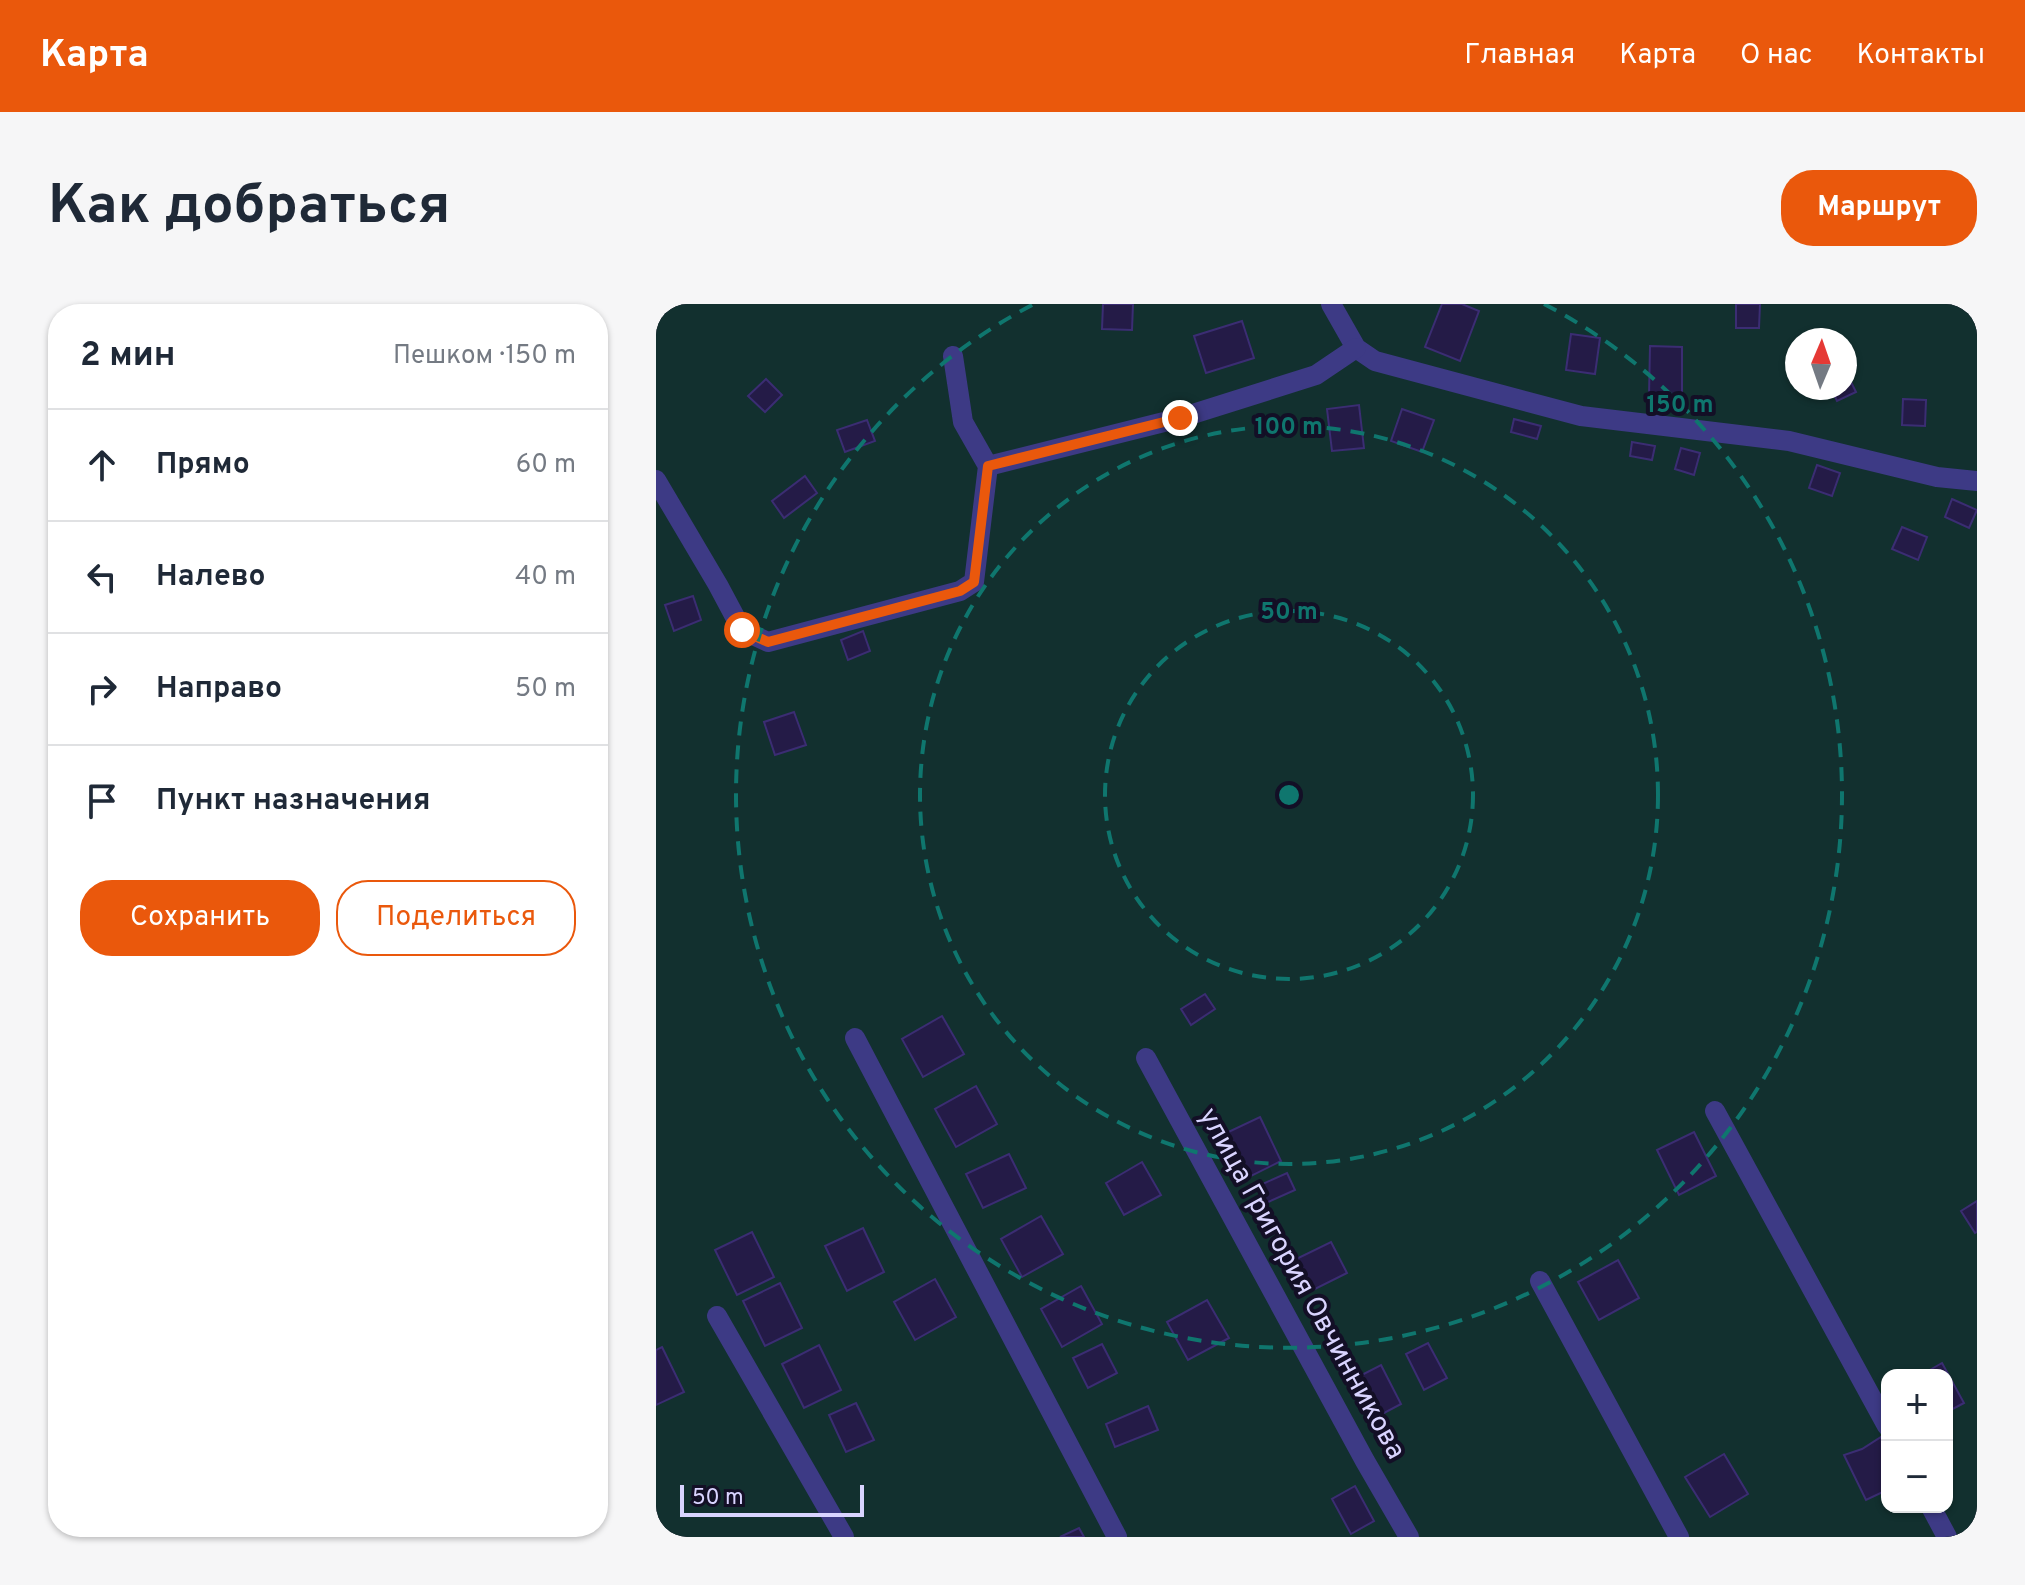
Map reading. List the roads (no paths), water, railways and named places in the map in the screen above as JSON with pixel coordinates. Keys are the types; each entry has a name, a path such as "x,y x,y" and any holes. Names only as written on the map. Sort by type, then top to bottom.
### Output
{"street":[{"path":"1331,304 1356,348 1375,361 1581,416 1789,441 1937,477 1977,481"},
{"path":"988,466 1180,418 1316,375 1356,348"},
{"path":"656,480 742,630 768,642 960,591 974,582 988,466 963,422 953,356"},
{"path":"855,1038 1117,1537"},
{"name":"улица Григория Овчинникова","path":"1146,1058 1409,1537"},
{"path":"1715,1111 1881,1415"},
{"path":"1540,1281 1679,1537"},
{"path":"717,1316 844,1537"},
{"path":"1934,1513 1947,1537"}]}
